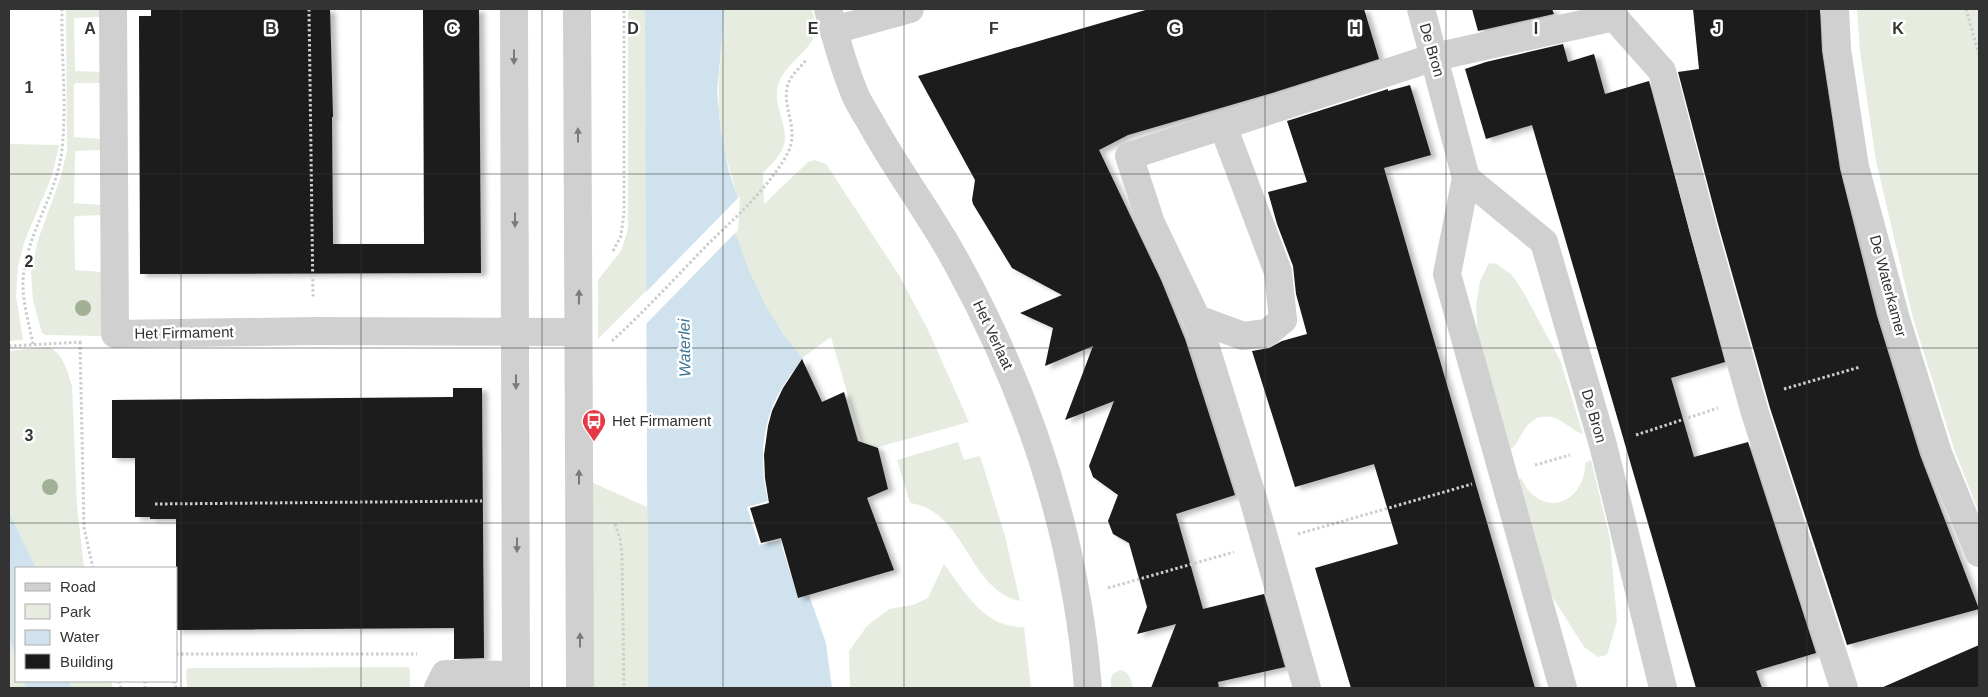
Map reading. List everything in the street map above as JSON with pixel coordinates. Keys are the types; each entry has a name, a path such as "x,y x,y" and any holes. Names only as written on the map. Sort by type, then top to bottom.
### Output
{"street":[{"name":"Het Firmament","path":"114,9 115,334 314,330 578,332"},
{"path":"442,681 516,682 514,9"},
{"path":"577,9 580,688"},
{"path":"831,19 910,9"},
{"name":"De Bron","path":"1421,9 1466,178 1447,274 1563,688"},
{"name":"De Waterkamer","path":"1835,9 1837,49 1858,176 1896,319 1938,453 1979,553"},
{"path":"1306,688 1254,502 1197,318 1151,223 1129,156 1435,57 1614,17 1662,71 1703,228 1756,413 1844,688"},
{"name":"Het Verlaat","path":"831,19 854,92 884,147 937,228 957,263 984,314 1019,393 1045,466 1066,546 1079,607 1088,688"},
{"path":"1197,318 1243,336 1267,333 1283,320 1278,272 1223,126"},
{"name":"De Bron","path":"1466,178 1544,242 1603,445 1663,688"}],"path":[{"path":"33,344 25,305 23,282 26,255 56,178 62,150 62,9"},
{"path":"309,9 314,330"},
{"path":"1966,9 1979,55"},
{"path":"618,336 763,189 786,158 790,148 792,127 786,98 788,85 792,76 831,19"},
{"path":"9,346 103,342 115,334"},
{"path":"80,342 84,528 94,567"},
{"path":"155,504 516,500"},
{"path":"178,654 421,654 442,681"}],"green space":[{"path":"66,9 102,9 99,17 74,18 75,71 101,72 100,83 75,83 74,137 101,139 100,150 75,151 74,203 102,205 102,215 76,216 74,218 75,270 102,272 103,336 46,335 42,333 33,300 31,273 38,240 60,179 67,151"},
{"path":"628,9 645,9 647,290 598,339 598,280 621,251 628,229"},
{"path":"725,9 812,9 815,28 812,41 786,71 778,85 777,100 785,137 780,153 763,173 764,204 808,162 815,160 826,164 899,275 929,332 969,422 864,451 831,337 802,358 762,300 746,268 736,234 737,196 722,139 719,114 719,83"},
{"path":"1857,9 1979,9 1979,513 1954,449 1913,318 1876,161 1860,51"},
{"path":"9,144 59,145 52,176 25,240 18,266 16,296 23,340 9,341"},
{"path":"1489,263 1497,264 1512,275 1524,293 1560,360 1583,434 1556,418 1544,416 1533,420 1529,424 1515,445 1504,456 1478,334 1476,307 1480,281"},
{"path":"49,347 58,354 67,369 72,386 77,506 84,567 36,567 9,512 9,351"},
{"path":"958,442 964,460 980,456 1005,536 1020,601 1003,594 989,582 944,520 929,509 910,503 897,460"},
{"path":"1591,460 1610,539 1617,621 1607,655 1598,657 1584,647 1540,577 1511,483 1521,478 1528,490 1539,499 1548,503 1558,502 1567,499 1574,493 1580,485 1585,463"},
{"path":"589,481 647,507 648,688 590,688"},
{"path":"944,564 968,597 987,615 998,622 1010,626 1024,627 1031,688 850,688 849,651 867,626 889,609 913,605 928,598"},
{"path":"9,637 15,655 15,682 24,682 26,688 9,688"},
{"path":"408,667 410,669 410,688 187,688 186,671 188,668"},
{"path":"1120,670 1128,674 1133,688 1111,688 1113,674"},
{"path":"70,682 111,682 113,688 71,688"}],"water":[{"name":"Waterlei","path":"645,9 725,9 717,91 721,132 729,172 738,198 735,232 749,271 766,306 784,335 804,360 790,375 780,391 766,426 763,463 768,501 747,507 759,545 780,540 798,598 809,595 826,643 832,688 648,688"},
{"path":"9,512 36,567 15,567 15,655 9,637"},
{"path":"24,682 70,682 71,688 26,688"}],"pier":[{"path":"740,196 738,230 644,326 645,293"}],"building":[{"path":"151,9 330,9 333,117 333,244 424,244 423,9 479,9 481,273 140,274 139,16 151,16"},
{"path":"1149,9 1364,9 1379,59 1272,93 1128,135 1099,150 1161,280 1185,339 1235,495 1176,514 1203,609 1264,594 1285,667 1218,682 1219,688 1151,688 1176,624 1137,634 1147,607 1129,543 1113,534 1108,521 1118,495 1093,477 1089,466 1114,401 1065,420 1093,346 1045,366 1053,328 1020,313 1062,295 1012,268 973,204 975,180 918,76"},
{"path":"1472,9 1552,9 1554,14 1478,31"},
{"path":"1693,9 1820,9 1822,51 1840,169 1877,316 1920,455 1979,609 1847,645 1770,408 1718,224 1678,72 1699,69"},
{"path":"1563,44 1568,62 1594,54 1605,94 1649,81 1725,362 1671,378 1694,457 1748,442 1816,653 1756,671 1762,688 1696,688 1532,125 1486,139 1465,69 1486,62"},
{"path":"1410,85 1431,155 1384,168 1535,688 1351,688 1315,568 1398,544 1374,464 1295,487 1252,351 1269,348 1282,341 1307,334 1296,294 1293,266 1277,224 1268,192 1307,182 1287,121 1388,89 1388,91"},
{"path":"802,359 822,402 844,392 858,441 878,448 888,489 867,498 894,570 798,598 781,538 761,543 750,508 769,503 764,455 768,426 772,411 783,388"},
{"path":"453,388 482,388 484,658 454,659 454,628 178,630 176,519 135,517 135,458 112,458 112,400 453,397"},
{"path":"1979,645 1979,688 1881,688"}],"place":[{"name":"Het Firmament","path":"594,442"}]}
